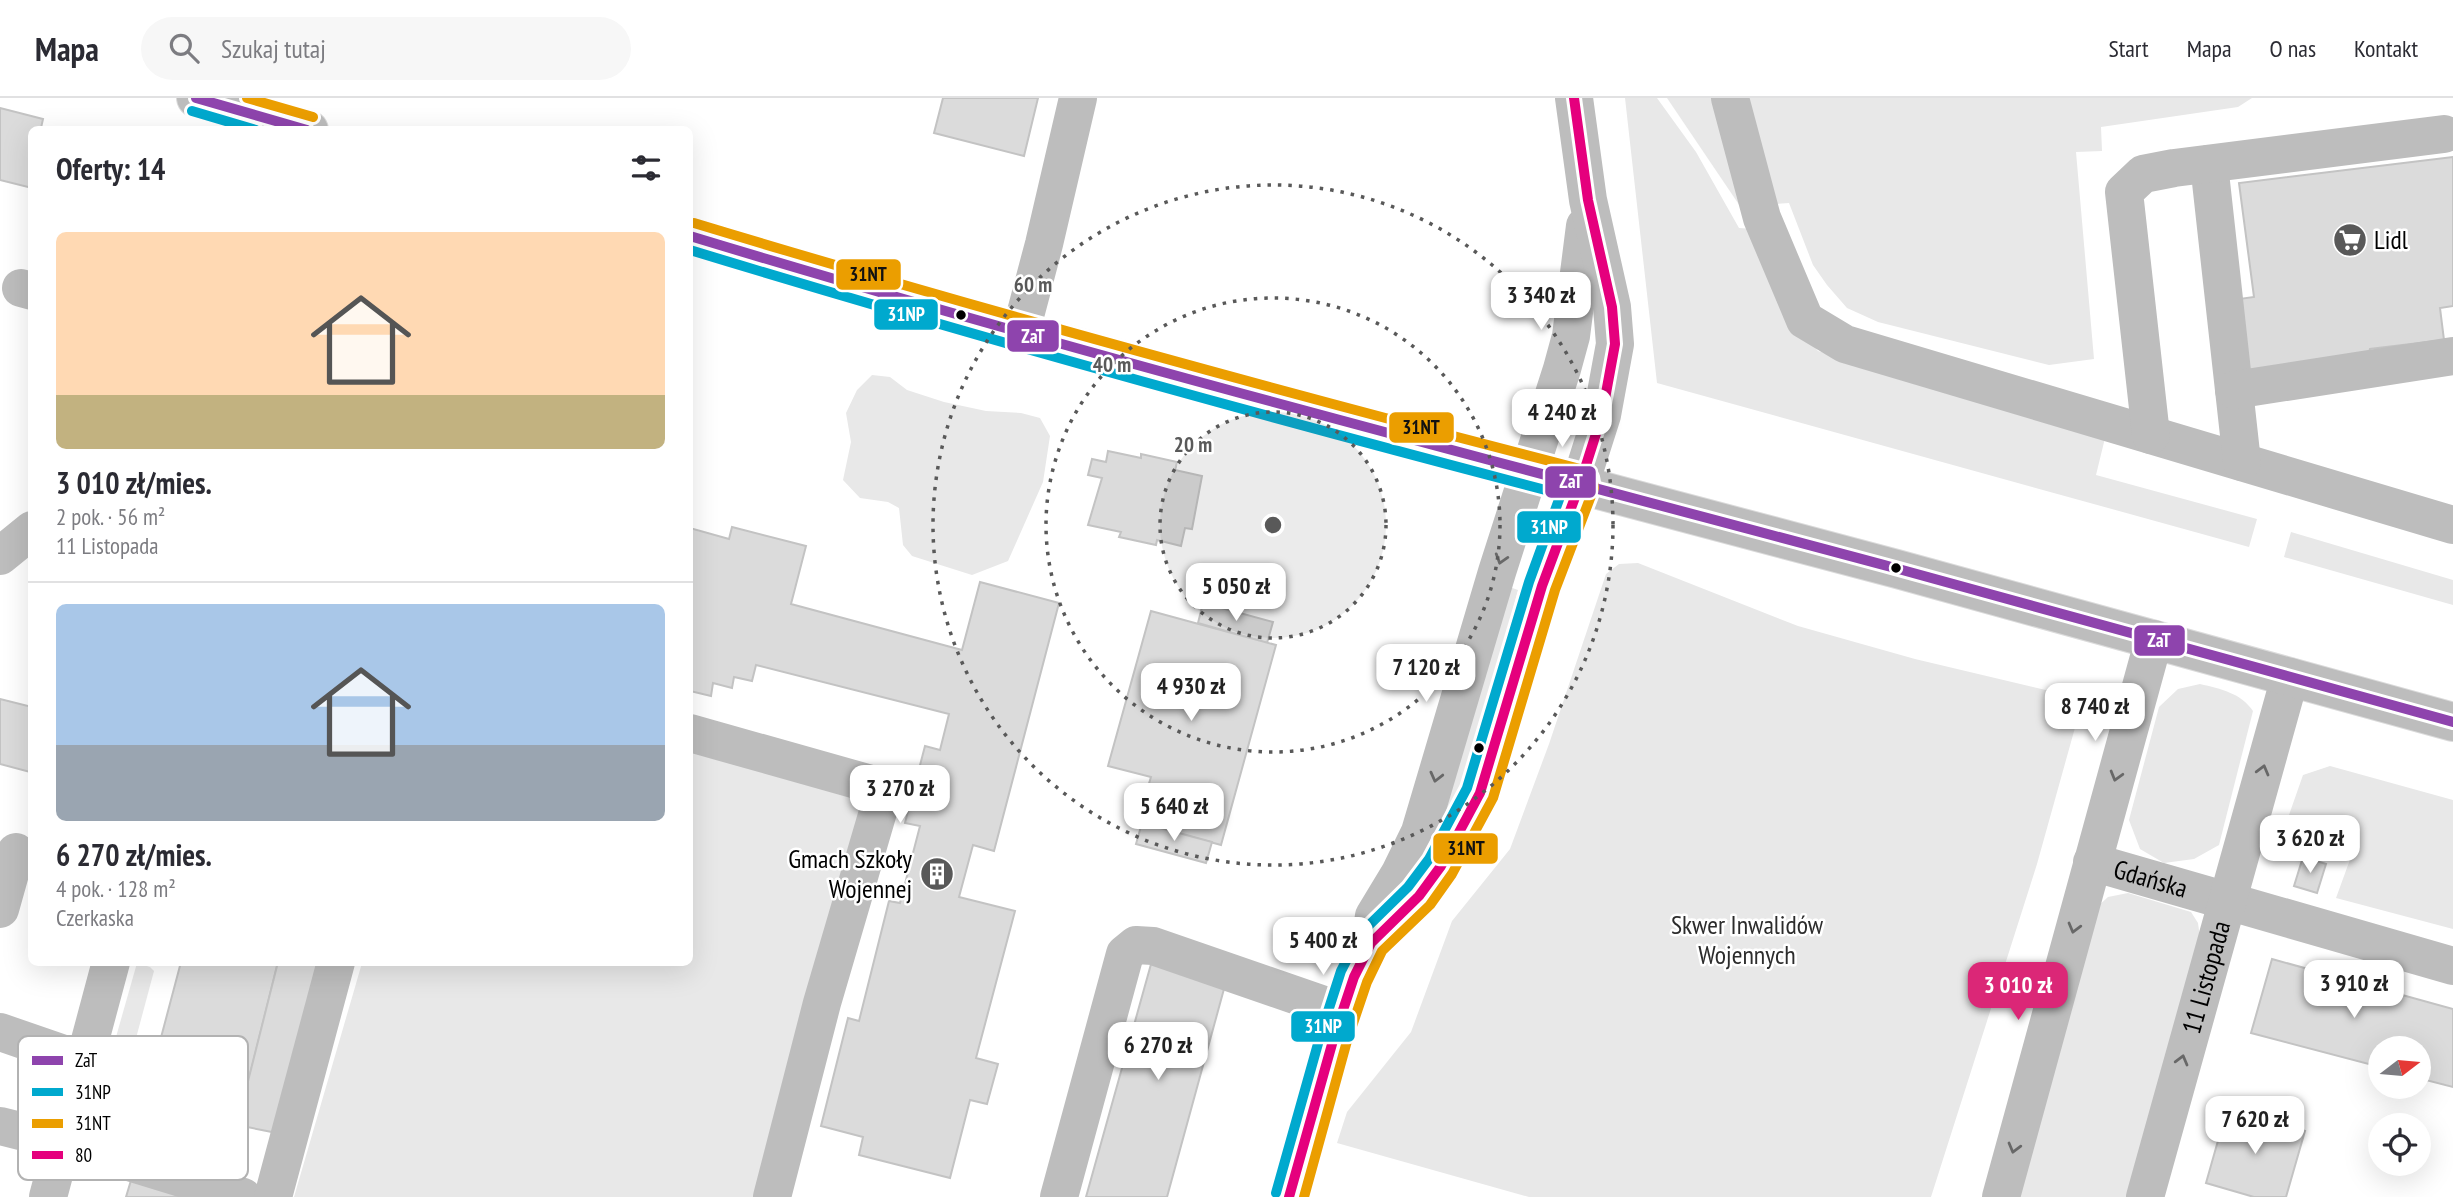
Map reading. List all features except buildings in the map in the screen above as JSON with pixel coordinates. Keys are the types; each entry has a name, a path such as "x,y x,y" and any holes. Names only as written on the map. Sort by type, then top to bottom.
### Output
{"street":[{"path":"196,98 295,126"},
{"path":"1021,331 1078,98"},
{"path":"1289,1197 1334,1037 1354,977 1371,943 1419,896 1441,866 1480,793 1542,586 1602,415 1615,344 1612,307 1588,200 1573,98"},
{"path":"1730,98 1762,218 1805,320 1810,325 1845,344 2453,525"},
{"path":"2151,435 2124,192 2143,174 2444,134"},
{"path":"2209,164 2242,462"},
{"path":"1371,943 1374,916 1400,873 1420,832 1571,336 1588,200"},
{"path":"693,237 811,273 1391,435 2154,639 2453,722"},
{"path":"2234,390 2453,356"},
{"path":"0,556 28,533"},
{"path":"2001,1197 2154,639"},
{"name":"11 Listopada","path":"2145,1197 2290,677"},
{"path":"693,734 885,788 822,1003 772,1197"},
{"path":"0,909 16,851"},
{"name":"Gdańska","path":"2092,862 2453,966"},
{"path":"1059,1197 1125,954 1136,945 1153,946 1344,1012"},
{"path":"91,1036 110,966"},
{"path":"273,1197 335,966"},
{"path":"0,1032 18,1038"},
{"path":"0,1126 18,1130"},
{"path":"48,1197 53,1180"},
{"path":"188,1180 243,1197"}],"green space":[{"path":"1625,98 1657,98 1696,152 1739,228 1754,229 1787,315 1818,351 2106,434 2096,475 2257,519 2249,547 1657,383"},
{"path":"1667,98 1716,98 1746,215"},
{"path":"1745,98 2252,98 2238,107 2101,127 2102,151 2076,152 2094,359 2049,365 1878,322 1847,308 1813,265 1789,203 1775,204"},
{"path":"872,375 890,377 907,390 944,402 1040,418 1050,436 1043,482 1008,561 972,575 912,556 903,545 899,508 888,502 860,498 843,480 851,442 846,413 857,390"},
{"path":"2291,532 2453,580 2453,605 2284,557"},
{"name":"Skwer Inwalidów Wojennych","path":"1638,563 1798,626 1915,659 2083,699 2037,864 1931,1197 1529,1197 1337,1143 1347,1112 1411,1032 1452,921 1510,849 1549,744 1606,574 1619,564"},
{"path":"1504,585 1518,590 1469,773 1458,803 1442,822"},
{"path":"2200,684 2236,696 2253,711 2219,845 2194,859 2164,863 2140,849 2129,820 2159,707 2178,689"},
{"path":"693,735 883,791 766,1197 294,1197 361,966 693,966"},
{"path":"2330,766 2453,800 2453,929 2336,898 2352,854 2282,835 2303,775"},
{"path":"2128,893 2191,912 2198,923 2200,938 2128,1197 2017,1197 2097,907 2108,897"},
{"path":"136,966 150,967 154,971 137,1036 116,1036"}],"transit line":[{"name":"ZaT","path":"196,98 293,126"},
{"name":"31NT","path":"247,98 313,117"},
{"name":"80","path":"1289,1197 1334,1037 1354,977 1371,943 1419,896 1441,866 1480,793 1542,586 1602,415 1615,344 1612,307 1588,200 1574,98"},
{"name":"31NP","path":"192,111 243,126"},
{"name":"31NT","path":"694,223 1138,351 1584,470 1592,477 1594,488 1555,590 1493,798 1452,874 1430,905 1382,951 1367,982 1347,1041 1304,1197"},
{"name":"ZaT","path":"693,237 1140,366 1965,587 2453,722"},
{"name":"31NP","path":"693,251 1124,376 1561,494 1529,582 1467,788 1429,859 1408,887 1360,934 1341,971 1276,1193"}],"place":[{"name":"Lidl","path":"2350,240"},
{"name":"Gmach Szkoły Wojennej","path":"937,874"}]}
